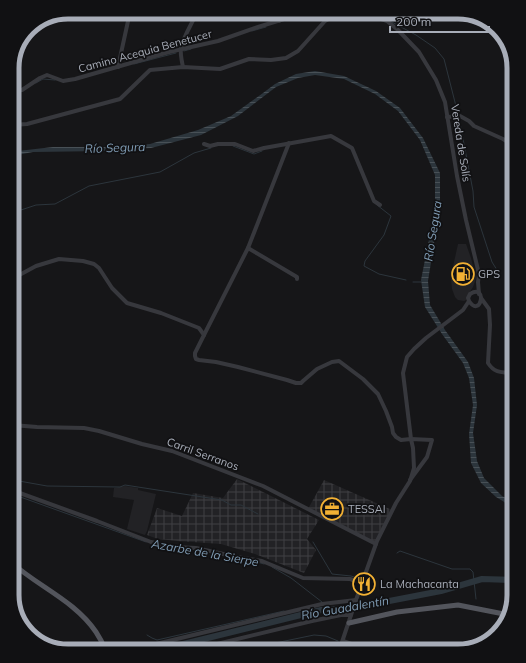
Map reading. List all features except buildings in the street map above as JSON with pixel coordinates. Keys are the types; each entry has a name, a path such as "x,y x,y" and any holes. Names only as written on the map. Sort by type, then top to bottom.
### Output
{"main road":[{"path":"19,568 74,609 96,632 102,644"},
{"path":"349,623 397,612 458,605 503,614"}],"street":[{"path":"118,67 128,19"},
{"path":"183,67 180,50 184,38 195,19"},
{"name":"Camino Acequia Benetucer","path":"19,90 22,90 47,75 63,81 75,79 218,41 285,19"},
{"path":"19,125 27,124 120,99 150,70 183,67 220,69 249,59 271,60 286,58 298,51 325,21 329,19"},
{"name":"Vereda de Solís","path":"380,19 398,30 420,52 436,80 446,102 460,190 479,274 478,282 480,296"},
{"path":"448,116 460,116 474,126 507,142"},
{"path":"204,144 210,146 218,144 235,144 254,151 331,136 352,148 374,201 380,205"},
{"path":"289,143 248,248 195,353 195,356 199,360 238,367 296,383 301,383 317,369 332,362 339,361 363,378 378,394 383,402 393,433 396,437 401,440 432,440 427,457 410,480 396,503 376,544 342,644"},
{"path":"248,248 297,277 297,279"},
{"path":"19,275 36,266 58,259 83,261 94,264 99,268 112,288 127,302 199,328 204,335"},
{"path":"463,310 469,301 469,296 473,292 478,282"},
{"path":"473,292 476,292 480,296 489,310 490,325 488,363 497,372 507,373"},
{"path":"479,304 481,300 480,296"},
{"path":"469,301 473,305"},
{"path":"410,480 414,468 413,448 403,373 407,357 426,338 463,310 479,304 489,310"},
{"name":"Carril Serranos","path":"19,425 37,427 84,428 172,451 263,486 376,544"},
{"path":"19,493 151,542 174,547 196,548 262,561 303,578 350,579 362,583"},
{"path":"156,644 322,604 356,600"},
{"path":"217,644 312,621 341,615 351,615"},
{"path":"343,640 353,644"}],"shaded area":[{"name":"GPS","path":"458,244 466,244 476,278 473,287 464,301 458,300 455,297 452,289 451,278"},
{"path":"237,479 319,520 307,539 316,550 304,573 255,554 221,544 158,539 147,535 157,508 182,516 193,493 223,498"},
{"path":"324,480 392,510 376,544 308,509"},
{"path":"125,486 138,488 138,490 156,494 145,535 127,529 134,500 113,497 114,488"}],"water":[{"name":"Río Segura","path":"315,71 344,76 376,91 400,108 423,138 440,173 440,206 428,281 430,305 445,330 468,362 474,378 477,405 473,433 477,461 484,478 502,496 507,498 507,504 496,497 481,483 471,463 469,434 473,405 469,378 463,363 425,307 421,280 435,209 435,175 420,140 398,111 375,94 344,79 315,75 298,78 276,87 238,116 201,135 151,148 104,151 33,152 19,155 19,151 53,147 118,147 150,144 198,130 231,116 275,84 296,74"}],"waterway":[{"path":"388,20 416,35 435,48 444,59 458,114"},
{"path":"252,31 266,27"},
{"path":"184,51 191,49"},
{"path":"134,64 176,53"},
{"path":"36,83 43,79 55,80"},
{"path":"459,118 473,191 474,207 492,262 497,270"},
{"path":"233,146 254,154 262,151"},
{"path":"19,211 36,205 55,204 89,186 160,172 194,153 211,148"},
{"path":"377,205 391,216 384,235 365,261 364,266 379,274 406,280"},
{"path":"413,282 421,282"},
{"path":"19,481 47,486 120,487 125,485 222,500 231,505 241,505 258,514"},
{"name":"Azarbe de la Sierpe","path":"19,497 146,542"},
{"path":"313,542 332,574 357,578"},
{"name":"Azarbe de la Sierpe","path":"151,544 161,546"},
{"path":"397,553 400,551 452,569 470,569 473,572 476,599"},
{"name":"Azarbe de la Sierpe","path":"257,562 264,564"},
{"name":"Azarbe de la Sierpe","path":"272,567 291,578 322,602"},
{"name":"Río Guadalentín","path":"183,644 321,610 353,608 441,591 482,579 507,580"},
{"path":"147,635 157,640 284,611"},
{"path":"270,644 314,635 326,636 338,641"}],"place":[{"name":"GPS","path":"463,274"},
{"name":"TESSAI","path":"332,509"},
{"name":"La Machacanta","path":"364,584"}]}
